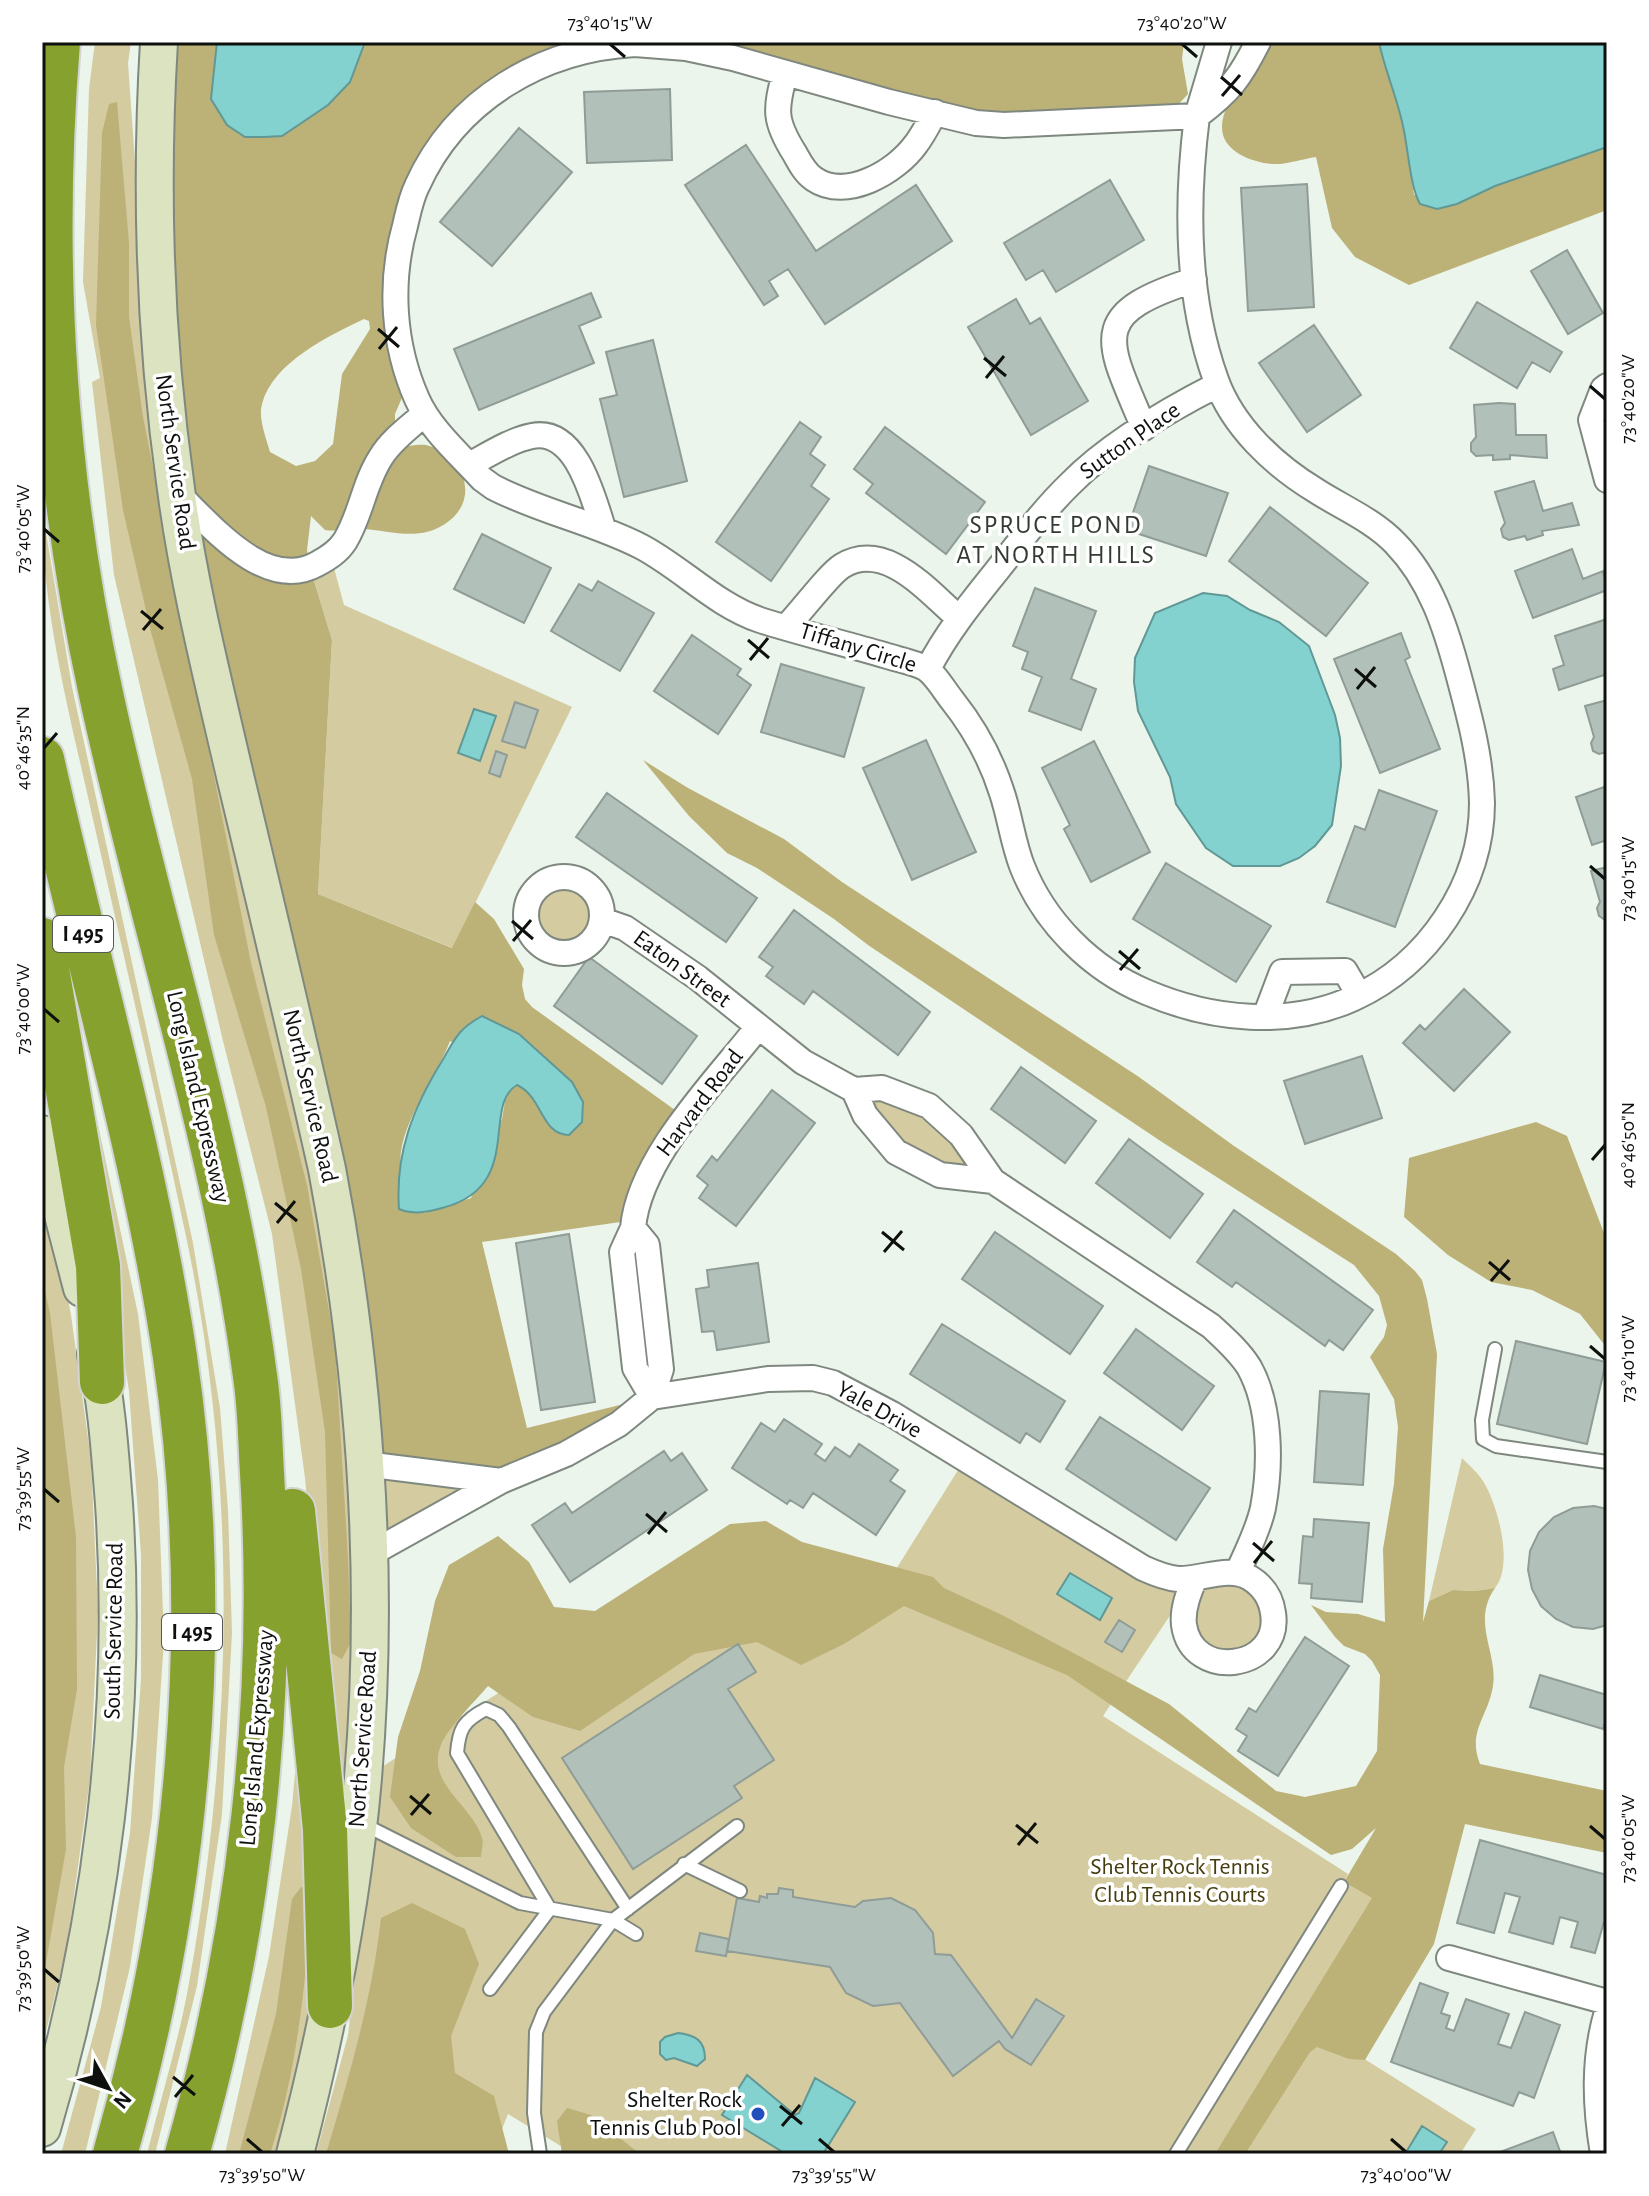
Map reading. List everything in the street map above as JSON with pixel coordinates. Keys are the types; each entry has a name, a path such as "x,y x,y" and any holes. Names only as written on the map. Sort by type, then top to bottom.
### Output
{"highway":[{"name":"Long Island Expressway","path":"58,42 49,165 48,241 58,408 74,546 101,694 227,1220 256,1379 267,1601 264,1680 254,1791 233,1956 212,2057 187,2154"},
{"name":"I 495","path":"42,759 155,1246 179,1385 190,1511 192,1665 183,1817 161,1968 115,2154"},
{"path":"42,940 98,1266 102,1382"},
{"path":"256,1379 289,1467 325,1829 330,2006"}],"main road":[{"name":"North Service Road","path":"159,42 154,232 163,383 176,492 213,682 330,1184 361,1397 370,1554 368,1702 359,1821 330,2006 295,2154"},
{"name":"South Service Road","path":"42,1134 70,1234 102,1382 117,1571 112,1760 103,1848 71,2023 42,2128"}],"street":[{"name":"Tiffany Circle","path":"1206,42 1206,84"},
{"name":"Tiffany Circle","path":"1197,116 1004,125 976,123 686,48 635,44 604,46 558,58 516,76 463,118 434,153 415,187 397,256 394,310 400,345 424,414 482,479 506,494 603,528 663,559 723,602 759,619 928,669 980,739 1002,791 1021,863 1037,897 1070,941 1115,977 1177,1003 1230,1015 1282,1018 1328,1008 1359,995 1380,984 1416,957 1464,889 1478,841 1482,809 1481,778 1472,728 1445,626 1425,582 1394,542 1270,458 1217,385 1197,307 1190,192 1197,116 1219,42"},
{"path":"1197,116 1220,99 1239,79 1258,42"},
{"path":"785,73 776,107 784,136 813,179 830,186 852,186 865,182 899,161 916,145 935,112"},
{"path":"1144,428 1116,362 1114,330 1129,308 1194,280"},
{"name":"Sutton Place","path":"928,669 959,618 1071,482 1144,428 1217,385"},
{"path":"1607,386 1591,420 1607,480"},
{"path":"176,492 222,536 267,567 289,572 310,568 331,557 344,543 382,455 424,414"},
{"path":"469,465 533,436 557,440 574,455 603,528"},
{"path":"787,626 842,566 868,558 890,562 959,618"},
{"name":"Eaton Street","path":"602,920 625,928 698,978 758,1027"},
{"path":"1265,1017 1282,972 1345,971 1359,995"},
{"path":"758,1027 792,1055 854,1090 882,1088 929,1106 961,1135 993,1181 1211,1326 1236,1349 1249,1368 1261,1397 1266,1437 1263,1507 1257,1530 1238,1572 1263,1589 1271,1602 1274,1617 1268,1641 1250,1659 1224,1664 1210,1660 1198,1652 1189,1640 1184,1626 1185,1612 1195,1578"},
{"name":"Harvard Road","path":"652,1397 661,1369 647,1245 633,1228 635,1212 648,1173 664,1146 758,1027"},
{"path":"854,1090 865,1115 896,1152 940,1175 993,1181"},
{"name":"Yale Drive","path":"652,1397 768,1379 813,1378 833,1383 892,1414 1143,1568 1177,1579 1238,1572"},
{"path":"370,1554 501,1481 566,1454 619,1424 652,1397"},
{"path":"365,1464 501,1481"},
{"path":"1449,1958 1607,2002"},
{"path":"1603,2154 1595,2089 1601,2031 1607,2012"}],"lane":[{"path":"1495,1349 1482,1420 1483,1439 1496,1446 1607,1462"},
{"path":"550,1909 457,1753 459,1732 471,1717 486,1709 499,1715 509,1727 628,1909"},
{"path":"359,1821 520,1903 613,1920 636,1934"},
{"path":"540,2154 534,2113 536,2032 544,2012 613,1920 737,1826"},
{"path":"684,1864 740,1891"},
{"path":"1176,2154 1341,1886"},
{"path":"490,1989 550,1909"}],"green space":[{"path":"95,42 131,42 128,63 139,218 325,1215 352,1430 359,1633 342,1838 305,1478 272,1234 223,1041 114,575 92,382 100,378 83,282 89,89"},
{"path":"42,509 72,687 193,1243 220,1408 228,1510 232,1633 222,1814 197,1986 155,2154 147,2154 189,1983 204,1891 214,1798 224,1612 222,1518 204,1333 176,1188 59,663 47,586"},
{"path":"331,557 344,605 572,707 453,948 318,894 332,640 310,568"},
{"path":"564,877 579,880 591,888 599,900 602,915 599,930 591,942 579,950 564,953 549,950 537,942 529,930 526,915 529,900 537,888 549,880"},
{"path":"854,1090 929,1106 993,1181 896,1152"},
{"path":"90,1119 97,1120 138,1314 158,1480 164,1640 152,1818 130,1967 85,2154 61,2154 101,2007 130,1833 141,1679 141,1555 129,1391 100,1208"},
{"path":"42,1180 71,1315 91,1460 98,1611 90,1779 67,1946 42,2048"},
{"path":"1462,1458 1483,1481 1494,1505 1504,1550 1501,1578 1495,1588 1453,1590 1429,1601"},
{"name":"Shelter Rock Tennis Club Tennis Courts","path":"965,1459 1143,1568 1195,1578 1103,1716 1348,1874 1344,1882 1373,1898 1299,2018 1476,2129 1460,2154 574,2154 508,2114 492,2154 316,2154 348,2035 380,1768 758,1529 883,1590"},
{"path":"381,1473 482,1483 381,1539"},
{"path":"1196,1579 1263,1589 1268,1641 1210,1660 1185,1612"},
{"path":"300,1720 316,1974 279,2154 225,2154 269,1956 292,1806"}],"shaded area":[{"path":"159,42 217,42 211,99 227,125 243,136 282,136 328,105 350,82 365,42 1184,42 1182,59 1188,94 1175,108 1004,125 785,73 604,46 463,118 397,256 407,386 395,414 395,447 426,445 439,450 458,468 464,479 465,491 463,503 456,514 445,524 424,533 325,530 311,516 307,550 310,568 332,640 318,894 452,948 475,902 494,919 524,969 522,985 525,999 532,1007 686,1118 634,1220 482,1242 527,1428 652,1397 501,1481 365,1464 195,539 204,531 176,492","holes":["364,319 369,321 370,329 342,374 333,444 315,461 296,466 270,452 261,415 268,389 278,375 304,352","450,1041 582,1122 569,1135 560,1133 547,1123 532,1098 517,1085 505,1101 502,1119 471,1198 424,1213 403,1174 403,1143"]},
{"path":"1264,42 1379,42 1403,121 1414,195 1457,204 1495,186 1607,147 1607,210 1409,285 1355,257 1332,228 1316,157 1283,164 1264,163 1239,154 1226,142 1222,126 1227,106"},
{"path":"117,102 129,243 129,317 143,417 251,963 307,1185 335,1345 351,1642 342,1659 331,1653 325,1432 301,1269 266,1107 214,935 192,779 151,632 123,510 96,325 102,133 109,104"},
{"path":"643,760 688,788 784,839 842,882 1139,1077 1234,1146 1396,1254 1422,1280 1437,1354 1423,1622 1429,1601 1453,1590 1495,1588 1485,1613 1494,1673 1490,1697 1477,1733 1480,1764 1607,1791 1607,1853 1465,1824 1434,1944 1365,2060 1349,2059 1317,2047 1310,2052 1245,2154 1215,2154 1372,1898 1344,1882 1376,1828 1352,1849 1331,1855 1067,1675 904,1606 844,1644 801,1665 757,1642 694,1654 580,1731 533,1717 488,1686 449,1731 438,1759 445,1783 477,1826 483,1840 481,1857 456,1857 411,1828 390,1797 398,1737 420,1671 435,1601 449,1565 498,1536 529,1562 554,1607 595,1611 730,1524 766,1521 802,1542 933,1577 944,1588 1002,1615 1169,1704 1276,1791 1305,1797 1356,1786 1377,1751 1380,1675 1365,1654 1344,1646 1335,1637 1311,1605 1326,1612 1358,1614 1385,1622 1383,1549 1394,1484 1398,1427 1394,1399 1370,1357 1384,1337 1387,1325 1379,1296 1354,1265 1162,1142 757,868 727,853 689,816"},
{"path":"1536,1122 1567,1136 1607,1241 1607,1348 1580,1314 1532,1290 1491,1282 1448,1255 1404,1217 1409,1158"},
{"path":"42,1279 50,1313 76,1537 77,1689 64,1767 66,1849 42,1985"},
{"path":"301,1887 312,1891 303,1990 288,2089 270,2154 239,2154 276,2014 292,1899"},
{"path":"412,1903 465,1929 479,1964 451,2036 455,2073 494,2096 509,2154 326,2154 366,2008 381,1918"},
{"path":"567,2108 591,2115 640,2154 562,2154 557,2121"}],"water":[{"path":"217,42 365,42 350,82 328,105 282,136 245,137 227,125 211,99"},
{"path":"1379,42 1607,42 1607,147 1495,186 1457,204 1437,209 1420,204 1400,115"},
{"path":"1203,593 1227,596 1279,622 1309,646 1335,715 1341,766 1332,825 1315,846 1299,858 1280,866 1233,866 1206,848 1176,804 1170,777 1138,711 1135,658 1155,613"},
{"path":"474,709 496,716 480,761 458,753"},
{"path":"482,1016 519,1034 572,1082 583,1102 582,1122 569,1135 560,1133 547,1122 526,1091 517,1085 507,1095 493,1165 484,1183 468,1198 442,1208 425,1212 399,1209 403,1150 422,1096 454,1041 467,1026"},
{"path":"1070,1573 1112,1598 1100,1620 1057,1594"},
{"name":"Shelter Rock Tennis Club Pool","path":"678,2033 694,2037 701,2043 705,2059 697,2066 674,2058 666,2060 660,2054 660,2042"},
{"name":"Shelter Rock Tennis Club Pool","path":"747,2075 795,2115 799,2113 815,2078 855,2102 823,2154 786,2154 722,2115"},
{"path":"1422,2126 1447,2142 1439,2154 1405,2154"}],"building":[{"path":"670,89 672,160 587,163 584,92"},
{"path":"519,128 572,172 492,266 440,222"},
{"path":"746,145 816,251 916,185 952,241 825,324 788,269 769,281 778,296 764,305 685,185"},
{"path":"1110,180 1144,240 1056,292 1043,270 1026,280 1004,243"},
{"path":"1307,184 1314,307 1248,311 1241,188"},
{"path":"1567,250 1603,313 1568,334 1531,271"},
{"path":"591,293 601,317 579,326 594,363 479,410 454,349"},
{"path":"1016,299 1030,324 1040,318 1088,401 1031,435 968,327"},
{"path":"1477,302 1562,352 1550,372 1532,362 1517,388 1450,348"},
{"path":"1314,325 1361,395 1307,432 1259,363"},
{"path":"653,340 687,481 624,497 600,399 617,395 606,352"},
{"path":"1515,404 1516,435 1546,435 1547,458 1510,455 1510,459 1493,460 1493,455 1476,456 1471,451 1471,443 1476,437 1474,405"},
{"path":"800,422 821,437 810,454 825,465 811,486 829,499 771,581 716,542"},
{"path":"885,427 985,502 946,554 866,493 873,484 854,469"},
{"path":"1149,466 1228,493 1206,556 1127,530"},
{"path":"1534,481 1543,511 1572,503 1579,525 1542,531 1543,535 1527,540 1525,536 1509,540 1503,537 1501,529 1505,523 1495,492"},
{"path":"1270,507 1368,583 1326,636 1229,561"},
{"path":"482,534 551,568 524,623 454,589"},
{"path":"1572,549 1583,579 1603,571 1607,590 1533,618 1515,571"},
{"path":"598,581 654,613 620,671 551,631 579,584 592,591"},
{"path":"1035,588 1096,611 1071,679 1096,689 1081,730 1029,711 1042,677 1022,669 1028,652 1013,646"},
{"path":"1607,619 1607,674 1559,690 1553,669 1564,665 1555,636"},
{"path":"1401,633 1410,657 1405,660 1440,749 1380,773 1334,659"},
{"path":"692,635 741,669 737,675 751,685 718,734 654,691"},
{"path":"781,664 864,688 844,757 761,732"},
{"path":"1607,700 1607,752 1599,754 1593,751 1591,743 1594,737 1585,706"},
{"path":"515,702 538,710 525,748 502,741"},
{"path":"926,740 976,852 912,880 863,768"},
{"path":"1094,741 1150,852 1091,882 1064,829 1070,825 1042,768"},
{"path":"496,751 507,755 500,777 489,773"},
{"path":"1607,786 1607,840 1592,845 1576,797"},
{"path":"1379,790 1437,811 1395,927 1327,902 1355,826 1365,830"},
{"path":"607,793 757,898 726,942 576,837"},
{"path":"1166,863 1271,926 1236,982 1133,919"},
{"path":"1607,867 1605,920 1599,916 1597,908 1600,902 1591,871"},
{"path":"794,910 930,1012 898,1055 813,991 804,1004 766,976 773,967 759,957"},
{"path":"589,957 697,1036 662,1084 554,1006"},
{"path":"1464,989 1510,1032 1454,1091 1403,1043 1420,1025 1425,1030"},
{"path":"1362,1056 1382,1118 1305,1144 1284,1081"},
{"path":"1021,1067 1096,1121 1065,1163 991,1109"},
{"path":"772,1090 815,1123 736,1226 699,1198 708,1185 697,1176 712,1156 717,1161"},
{"path":"1129,1139 1203,1194 1170,1238 1096,1183"},
{"path":"1234,1210 1373,1310 1343,1350 1329,1340 1325,1346 1236,1282 1232,1287 1197,1262"},
{"path":"995,1232 1103,1306 1070,1354 962,1279"},
{"path":"569,1234 595,1402 541,1410 516,1243"},
{"path":"758,1263 769,1342 717,1350 714,1331 702,1332 696,1289 709,1287 707,1270"},
{"path":"942,1324 1065,1401 1040,1442 1026,1433 1020,1443 910,1374"},
{"path":"1136,1329 1214,1386 1182,1430 1104,1373"},
{"path":"1516,1341 1606,1362 1587,1444 1497,1424"},
{"path":"1320,1391 1369,1394 1363,1485 1314,1482"},
{"path":"1100,1417 1210,1488 1176,1540 1066,1469"},
{"path":"784,1419 822,1444 815,1454 825,1461 835,1447 850,1457 859,1444 898,1470 890,1481 905,1491 876,1535 813,1493 803,1508 790,1500 787,1504 732,1468 761,1423 775,1432"},
{"path":"664,1451 671,1461 682,1453 707,1490 570,1582 532,1525 565,1503 572,1513"},
{"path":"1594,1506 1607,1509 1607,1625 1593,1629 1573,1627 1556,1619 1541,1606 1532,1589 1528,1570 1530,1551 1539,1532 1554,1517 1573,1508"},
{"path":"1314,1519 1369,1523 1362,1602 1311,1598 1312,1584 1299,1583 1303,1536 1313,1537"},
{"path":"1119,1620 1135,1630 1122,1652 1105,1642"},
{"path":"1305,1637 1349,1666 1278,1776 1238,1751 1247,1736 1236,1729 1249,1708 1256,1712"},
{"path":"738,1644 756,1672 728,1689 774,1760 734,1786 742,1798 633,1869 562,1758"},
{"path":"1540,1675 1607,1695 1607,1716 1603,1729 1530,1707"},
{"path":"1480,1840 1607,1875 1607,1922 1604,1922 1595,1953 1571,1947 1578,1922 1560,1917 1553,1944 1509,1932 1520,1897 1505,1893 1494,1933 1457,1923"},
{"path":"779,1888 793,1890 793,1897 855,1907 863,1901 891,1898 915,1910 933,1933 935,1954 951,1955 1012,2038 1036,1999 1064,2016 1031,2065 1005,2049 999,2041 953,2076 900,2003 873,2006 846,1993 830,1967 727,1951 737,1898 759,1902 760,1896 767,1898 767,1894 778,1894"},
{"path":"700,1933 729,1939 726,1956 696,1951"},
{"path":"1420,1983 1448,1993 1441,2013 1450,2016 1446,2028 1454,2031 1466,1999 1509,2014 1498,2044 1511,2048 1525,2012 1560,2025 1534,2098 1519,2092 1513,2106 1391,2062"},
{"path":"1553,2132 1561,2154 1495,2154"}],"place":[{"name":"Shelter Rock Tennis Club Pool","path":"758,2114"}],"district":[{"name":"SPRUCE POND AT NORTH HILLS","path":"1056,540"}]}
